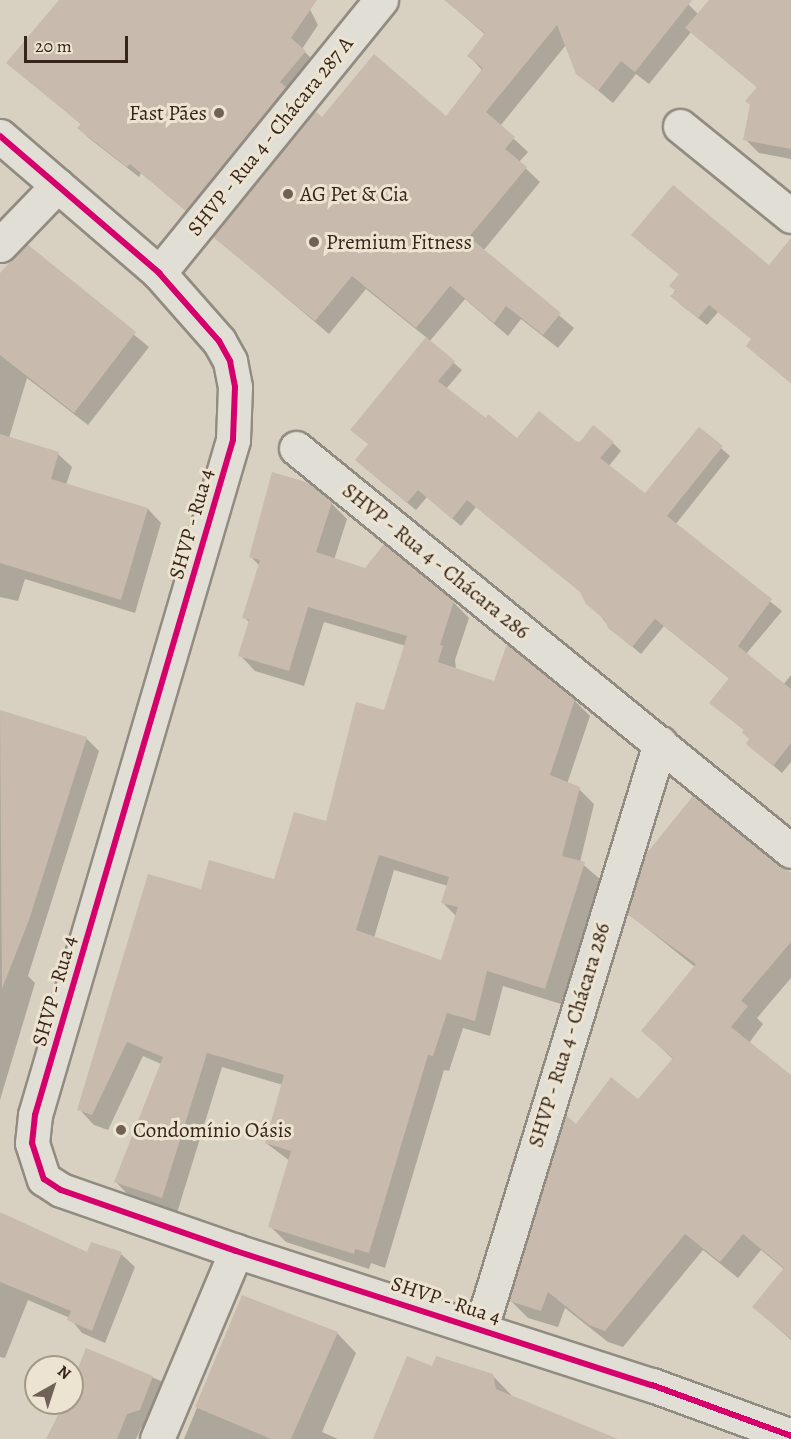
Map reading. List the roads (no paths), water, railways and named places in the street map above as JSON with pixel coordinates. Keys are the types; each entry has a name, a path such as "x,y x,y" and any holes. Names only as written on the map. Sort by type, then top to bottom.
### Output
{"street":[{"name":"SHVP - Rua 4 - Chácara 287 A","path":"159,273 381,0"},
{"path":"680,126 791,216"},
{"name":"SHVP - Rua 4","path":"0,136 159,273 219,341 231,361 235,387 233,440 35,1115 32,1143 44,1179 61,1190 236,1251 481,1328 791,1436"},
{"path":"0,245 58,185"},
{"name":"SHVP - Rua 4 - Chácara 286","path":"296,448 660,742 791,851"},
{"name":"SHVP - Rua 4 - Chácara 286","path":"481,1328 660,742"},
{"path":"157,1439 236,1251"}],"place":[{"name":"Fast Pães","path":"219,113"},
{"name":"AG Pet & Cia","path":"288,194"},
{"name":"Premium Fitness","path":"314,242"},
{"name":"Condomínio Oásis","path":"121,1130"}]}
